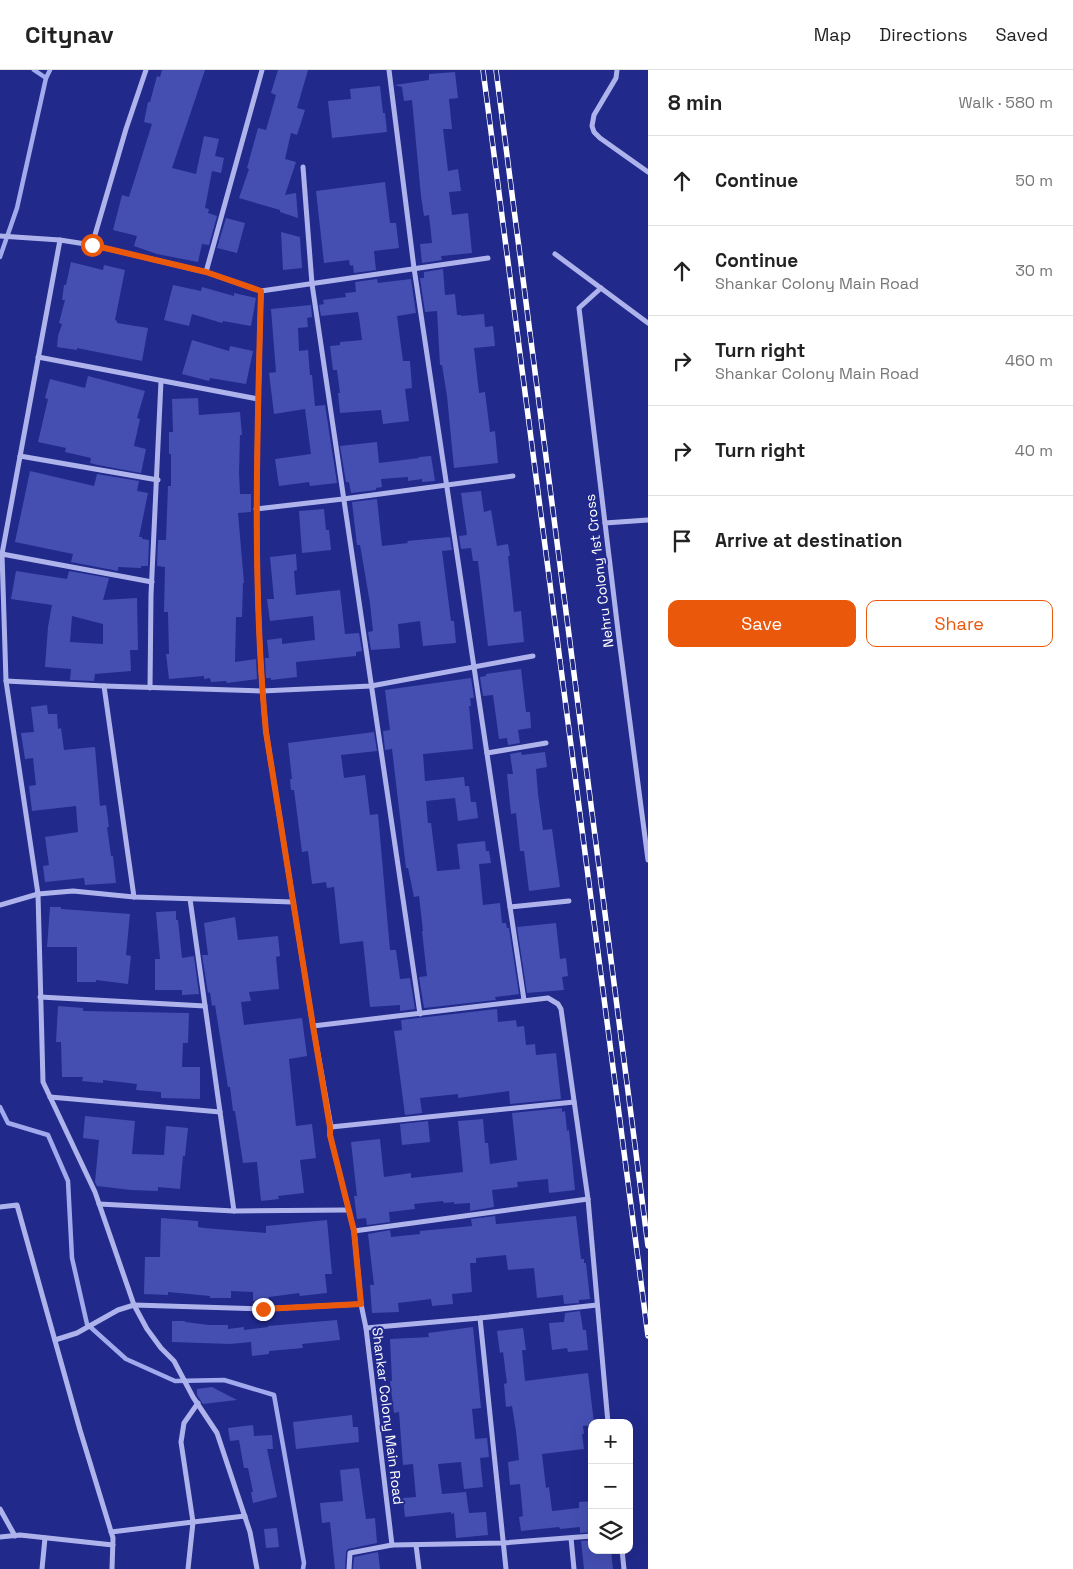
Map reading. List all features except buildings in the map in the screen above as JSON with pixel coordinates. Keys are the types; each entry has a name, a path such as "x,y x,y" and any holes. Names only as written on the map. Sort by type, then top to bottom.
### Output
{"street":[{"path":"92,245 126,129 146,70"},
{"path":"206,272 262,70"},
{"path":"389,70 414,268 524,1000"},
{"path":"617,70 616,78 594,115 592,126 594,132 600,138 648,172"},
{"path":"303,167 312,284 420,1014"},
{"path":"0,236 60,240 92,245 206,272 261,291 488,258"},
{"path":"60,240 2,554 6,681 38,894 43,1082 95,1192 134,1305 147,1329 161,1348 174,1361 193,1397 217,1433 245,1516 257,1569"},
{"path":"555,254 648,323"},
{"name":"Nehru Colony 1st Cross","path":"601,288 579,308 648,860"},
{"name":"Shankar Colony Main Road","path":"261,291 256,508 262,691 266,732 330,1135 354,1231 361,1304 366,1328 392,1545"},
{"path":"38,357 258,399"},
{"path":"150,688 152,582 161,381"},
{"path":"20,456 158,480"},
{"path":"256,508 344,499 513,476"},
{"path":"605,524 648,520"},
{"path":"2,554 152,582"},
{"path":"6,681 262,691 371,686 533,656"},
{"path":"104,686 134,898"},
{"path":"487,753 546,743"},
{"path":"0,905 38,894 73,891 134,898 293,902"},
{"path":"190,899 234,1211"},
{"path":"510,907 569,901"},
{"path":"40,997 205,1006"},
{"path":"313,1026 524,1000 548,998 558,1004 561,1009 588,1199 608,1419"},
{"path":"50,1097 220,1112"},
{"path":"330,1127 574,1102"},
{"path":"354,1231 588,1199"},
{"path":"99,1204 234,1211 348,1210"},
{"path":"0,1207 17,1205 111,1532 113,1545 112,1569"},
{"path":"55,1340 84,1330 118,1310 134,1305 263,1309 361,1304"},
{"path":"366,1328 597,1305"},
{"path":"480,1318 506,1569"},
{"path":"188,1569 193,1522 181,1442 184,1423 198,1404"},
{"path":"0,1509 14,1536"},
{"path":"111,1532 245,1516"},
{"path":"349,1569 350,1553 392,1545 503,1543 588,1536"},
{"path":"0,1537 45,1538 113,1545"},
{"path":"42,1569 45,1538"},
{"path":"571,1538 574,1569"},
{"path":"416,1545 419,1569"},
{"path":"622,1554 624,1569"}],"waterway":[{"path":"34,70 46,78"},
{"path":"0,257 17,208 46,78 50,70"},
{"path":"0,1107 8,1123 48,1135 68,1181 72,1258 87,1324 126,1359 175,1381 224,1380 274,1395 304,1563 303,1569"}],"railway":[{"path":"483,70 648,1336"},
{"path":"496,70 648,1246"}],"route":[{"path":"92,245 206,272 261,291 256,508 262,691 266,732 330,1135 354,1231 361,1304 263,1309"}]}
